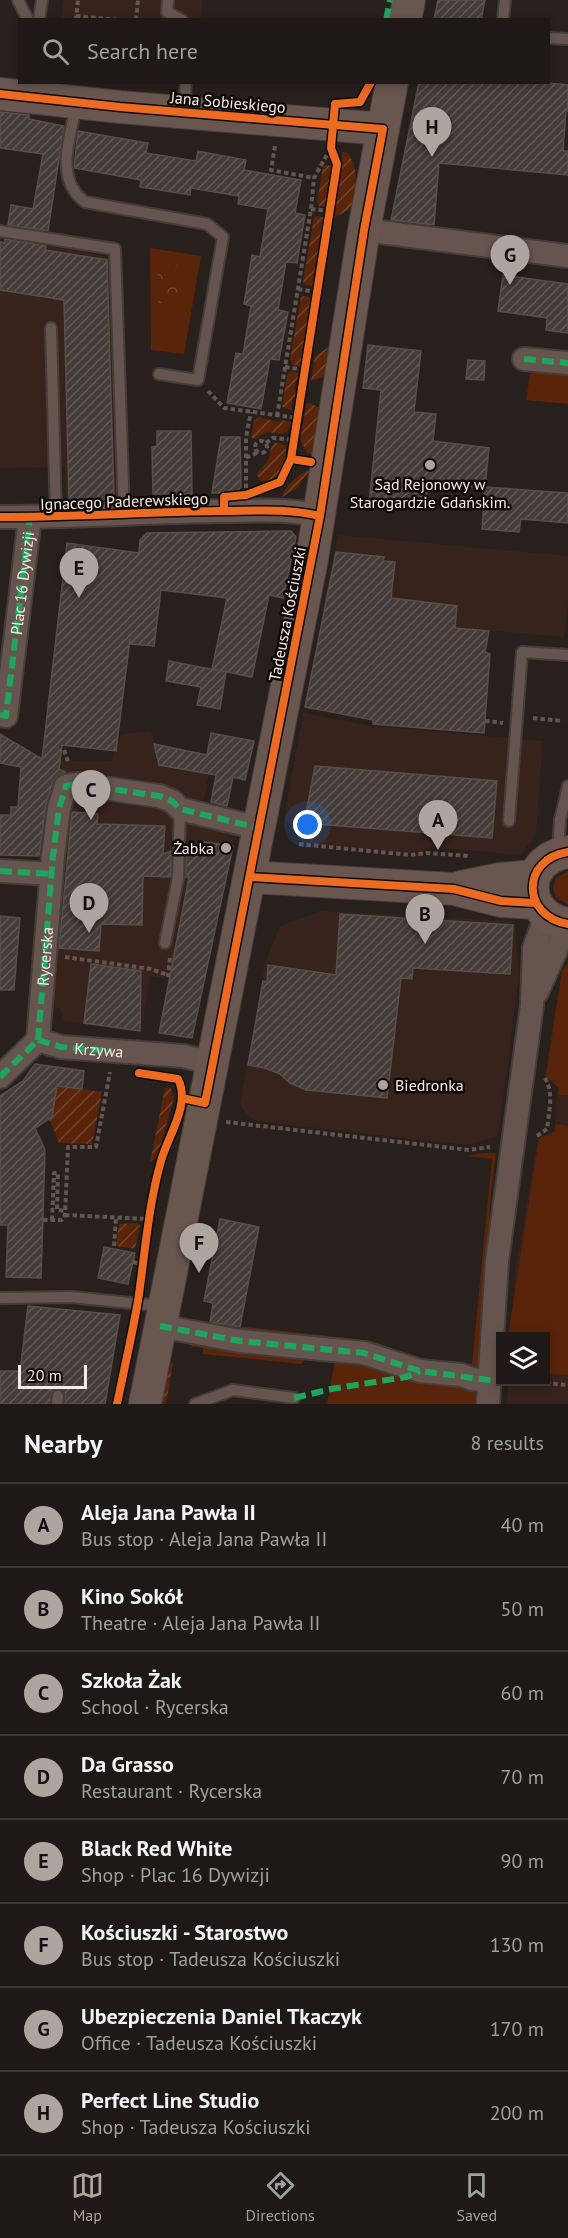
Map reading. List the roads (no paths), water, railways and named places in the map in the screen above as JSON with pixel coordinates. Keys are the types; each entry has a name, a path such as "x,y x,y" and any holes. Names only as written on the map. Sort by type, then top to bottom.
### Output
{"street":[{"path":"405,18 409,0"},
{"name":"Tadeusza Kościuszki","path":"145,1404 320,516 364,230 392,84"},
{"name":"Jana Sobieskiego","path":"19,92 77,103 185,97 383,129"},
{"path":"364,230 568,256"},
{"path":"524,359 568,363"},
{"name":"Ignacego Paderewskiego","path":"0,518 273,510 297,511 320,516"},
{"name":"Plac 16 Dywizji","path":"0,715 6,716 30,517"},
{"name":"Rycerska","path":"38,1040 41,1027 51,874 59,808 66,786 77,784 159,796 172,801 180,809 259,828"},
{"path":"488,1404 497,1261 532,1005 534,948 550,909 548,859 563,853"},
{"path":"0,871 51,874"},
{"path":"250,877 454,889 501,901 550,909"},
{"path":"0,1077 38,1040"},
{"name":"Krzywa","path":"38,1040 61,1047 183,1056 212,1063"},
{"path":"162,1316 240,1341 364,1353 420,1371 461,1375 489,1382"}],"lane":[{"path":"18,0 27,18"},
{"path":"39,18 42,0"},
{"path":"165,16 168,0"},
{"path":"503,18 505,0"},
{"path":"550,38 568,39"},
{"path":"77,103 65,167 68,181 75,194 85,202 207,224 223,237 198,380 159,374"},
{"path":"0,231 115,249 124,513"},
{"path":"51,328 56,516"},
{"path":"509,821 522,652 568,655"},
{"path":"563,853 560,820 568,786"},
{"path":"165,943 178,878 180,809"},
{"path":"0,1298 72,1297 138,1302 162,1316"},
{"path":"195,1404 233,1390 294,1398"}],"place":[{"name":"Perfect Line Studio","path":"432,157"},
{"name":"Ubezpieczenia Daniel Tkaczyk","path":"510,285"},
{"name":"Sąd Rejonowy w Starogardzie Gdańskim.","path":"430,465"},
{"name":"Black Red White","path":"79,598"},
{"name":"Szkoła Żak","path":"91,820"},
{"name":"Żabka","path":"226,848"},
{"name":"Aleja Jana Pawła II","path":"438,850"},
{"name":"Da Grasso","path":"89,933"},
{"name":"Kino Sokół","path":"425,944"},
{"name":"Biedronka","path":"383,1085"},
{"name":"Kościuszki - Starostwo","path":"199,1273"}]}
